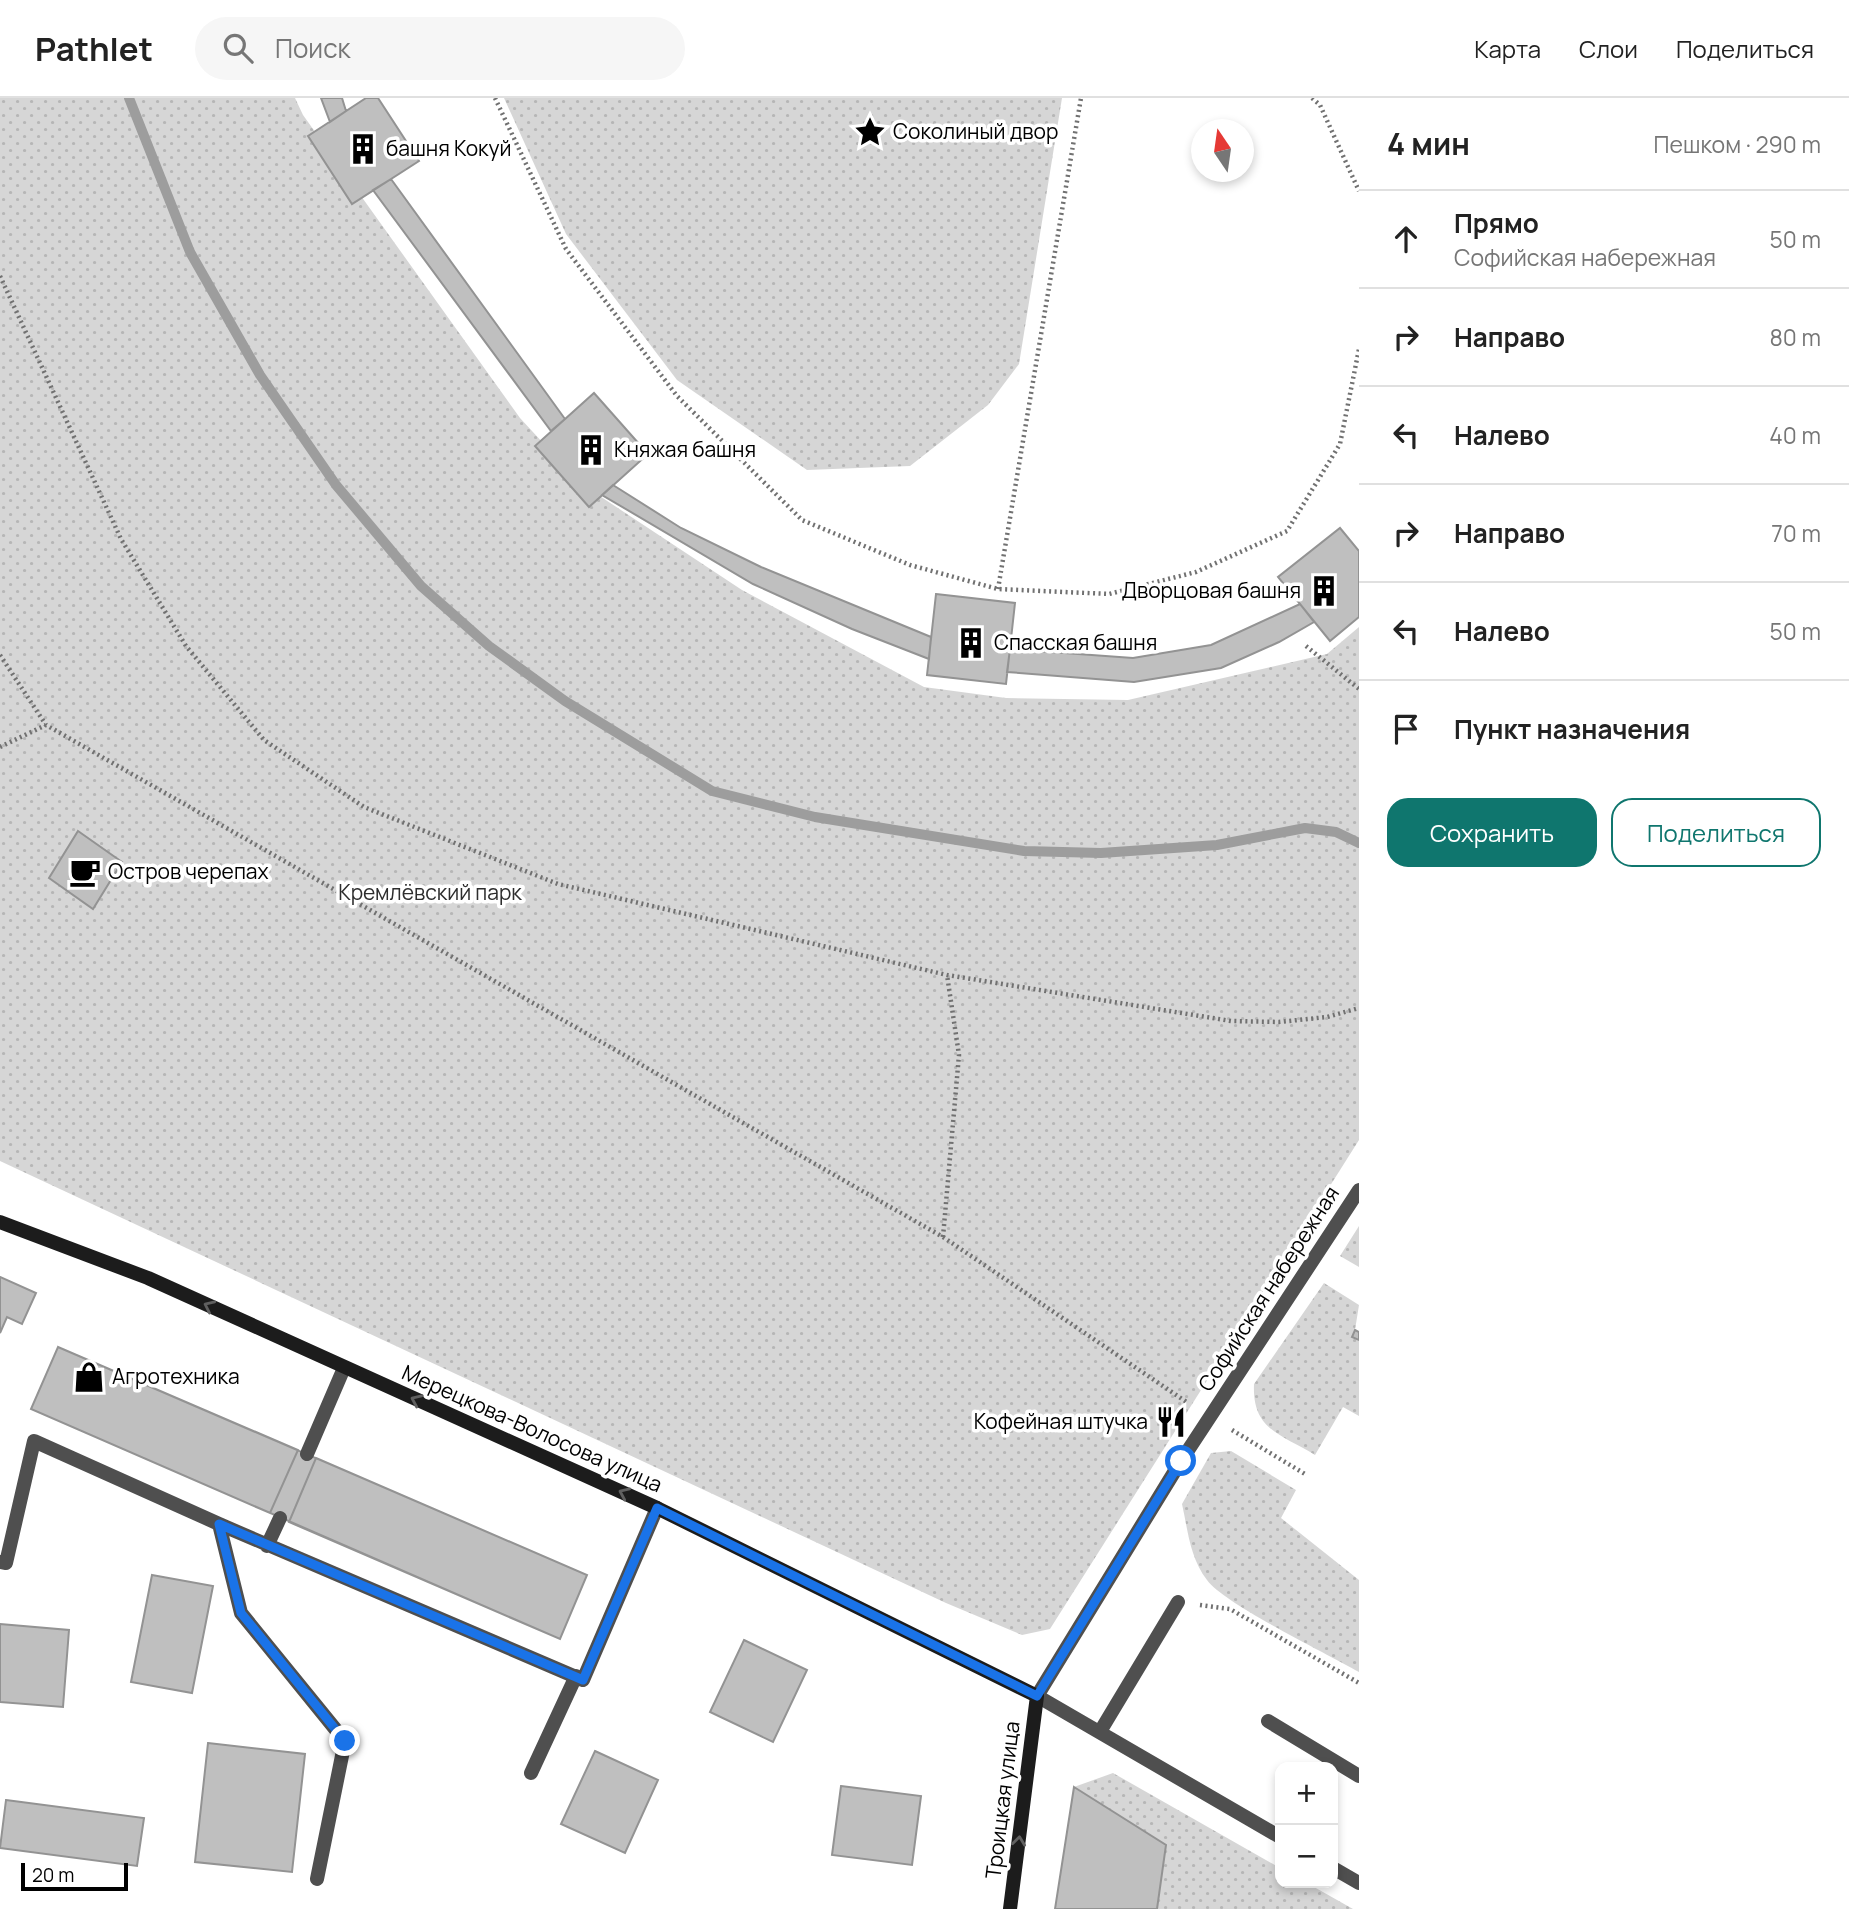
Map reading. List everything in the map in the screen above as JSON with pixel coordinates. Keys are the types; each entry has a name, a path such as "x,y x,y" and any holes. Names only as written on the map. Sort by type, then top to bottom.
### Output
{"main road":[{"name":"Мерецкова-Волосова улица","path":"0,1222 148,1279 657,1508 1037,1696"},
{"name":"Троицкая улица","path":"1010,1909 1037,1696"}],"street":[{"name":"Софийская набережная","path":"1037,1696 1210,1417 1359,1190"},
{"path":"307,1454 344,1368"},
{"path":"0,1562 6,1563 34,1441 267,1546 583,1680 657,1508"},
{"path":"267,1546 280,1518"},
{"path":"219,1524 241,1613 345,1741 317,1880"},
{"path":"1101,1730 1178,1602"},
{"path":"531,1773 576,1676"},
{"path":"1037,1696 1101,1730 1275,1834"},
{"path":"1268,1721 1359,1776"},
{"path":"1338,1871 1359,1883"}],"path":[{"path":"495,98 566,249 677,396 802,520 910,565 998,589 1108,594 1196,572 1287,531 1340,444 1359,349"},
{"path":"998,589 1081,98"},
{"path":"1312,98 1320,105 1359,191"},
{"path":"0,276 121,539 186,646 264,740 364,807 558,884 947,975 1231,1021 1279,1022 1327,1017 1359,1008"},
{"path":"1306,646 1359,689"},
{"path":"0,655 46,725 943,1237 1210,1417 1305,1474"},
{"path":"0,747 46,725"},
{"path":"943,1237 959,1055 947,975"},
{"path":"1178,1602 1230,1609 1359,1683"}],"green space":[{"name":"Кремлёвский парк","path":"0,98 295,98 303,115 520,418 580,483 742,590 924,687 1006,698 1128,700 1327,654 1359,627 1359,1140 1050,1629 1022,1635 946,1603 0,1161"},
{"path":"504,98 1062,98 1019,364 988,405 910,466 807,470 677,380 566,234"},
{"path":"1359,1226 1359,1267 1340,1256"},
{"path":"1324,1283 1359,1305 1355,1330 1359,1332 1359,1416 1343,1407 1315,1455 1280,1435 1263,1421 1258,1412 1254,1384"},
{"path":"1231,1451 1296,1490 1281,1518 1359,1580 1359,1672 1234,1602 1217,1590 1201,1572 1190,1544 1182,1504 1211,1453"},
{"path":"1113,1773 1275,1865 1275,1888 1316,1888 1353,1909 1055,1909 1074,1787"}],"building":[{"path":"321,98 342,98 346,111 330,122"},
{"name":"башня Кокуй","path":"366,98 378,98 419,161 352,204 308,136"},
{"path":"391,179 565,419 551,431 373,190"},
{"name":"Княжая башня","path":"594,393 648,454 589,507 535,446"},
{"path":"613,485 681,528 761,567 931,637 929,659 852,629 753,584 602,495"},
{"name":"Дворцовая башня","path":"1340,528 1359,551 1359,617 1330,641 1278,577"},
{"name":"Спасская башня","path":"936,594 1015,603 1006,684 927,675"},
{"path":"1300,604 1314,622 1279,642 1221,668 1134,682 1007,672 1010,649 1133,658 1211,645"},
{"path":"78,831 122,862 93,909 49,878"},
{"path":"0,1277 36,1293 22,1324 7,1317 0,1333"},
{"path":"1355,1330 1359,1332 1359,1340 1352,1337"},
{"path":"58,1347 298,1450 270,1513 31,1409"},
{"path":"58,1347 587,1575 560,1639 31,1409"},
{"path":"316,1458 587,1575 560,1639 289,1522"},
{"path":"152,1575 213,1586 192,1693 131,1682"},
{"path":"0,1624 69,1630 63,1707 0,1702"},
{"path":"744,1640 807,1670 773,1742 710,1712"},
{"path":"208,1743 305,1754 292,1872 195,1862"},
{"path":"595,1751 658,1780 625,1853 561,1824"},
{"path":"841,1786 921,1796 912,1865 832,1855"},
{"path":"1074,1787 1166,1845 1157,1909 1055,1909"},
{"path":"6,1800 144,1818 137,1866 0,1848"}],"waterway":[{"path":"129,98 190,252 260,375 336,485 421,586 489,646 565,701 712,791 815,817 1024,851 1101,853 1217,845 1305,828 1336,832 1359,843"}],"place":[{"name":"Соколиный двор","path":"870,132"},
{"name":"башня Кокуй","path":"363,149"},
{"name":"Княжая башня","path":"591,450"},
{"name":"Дворцовая башня","path":"1324,591"},
{"name":"Спасская башня","path":"971,643"},
{"name":"Остров черепах","path":"85,872"},
{"name":"Агротехника","path":"89,1377"},
{"name":"Кофейная штучка","path":"1171,1422"}],"route":[{"path":"345,1741 241,1613 219,1524 583,1680 657,1508 1037,1696 1181,1461"}]}
